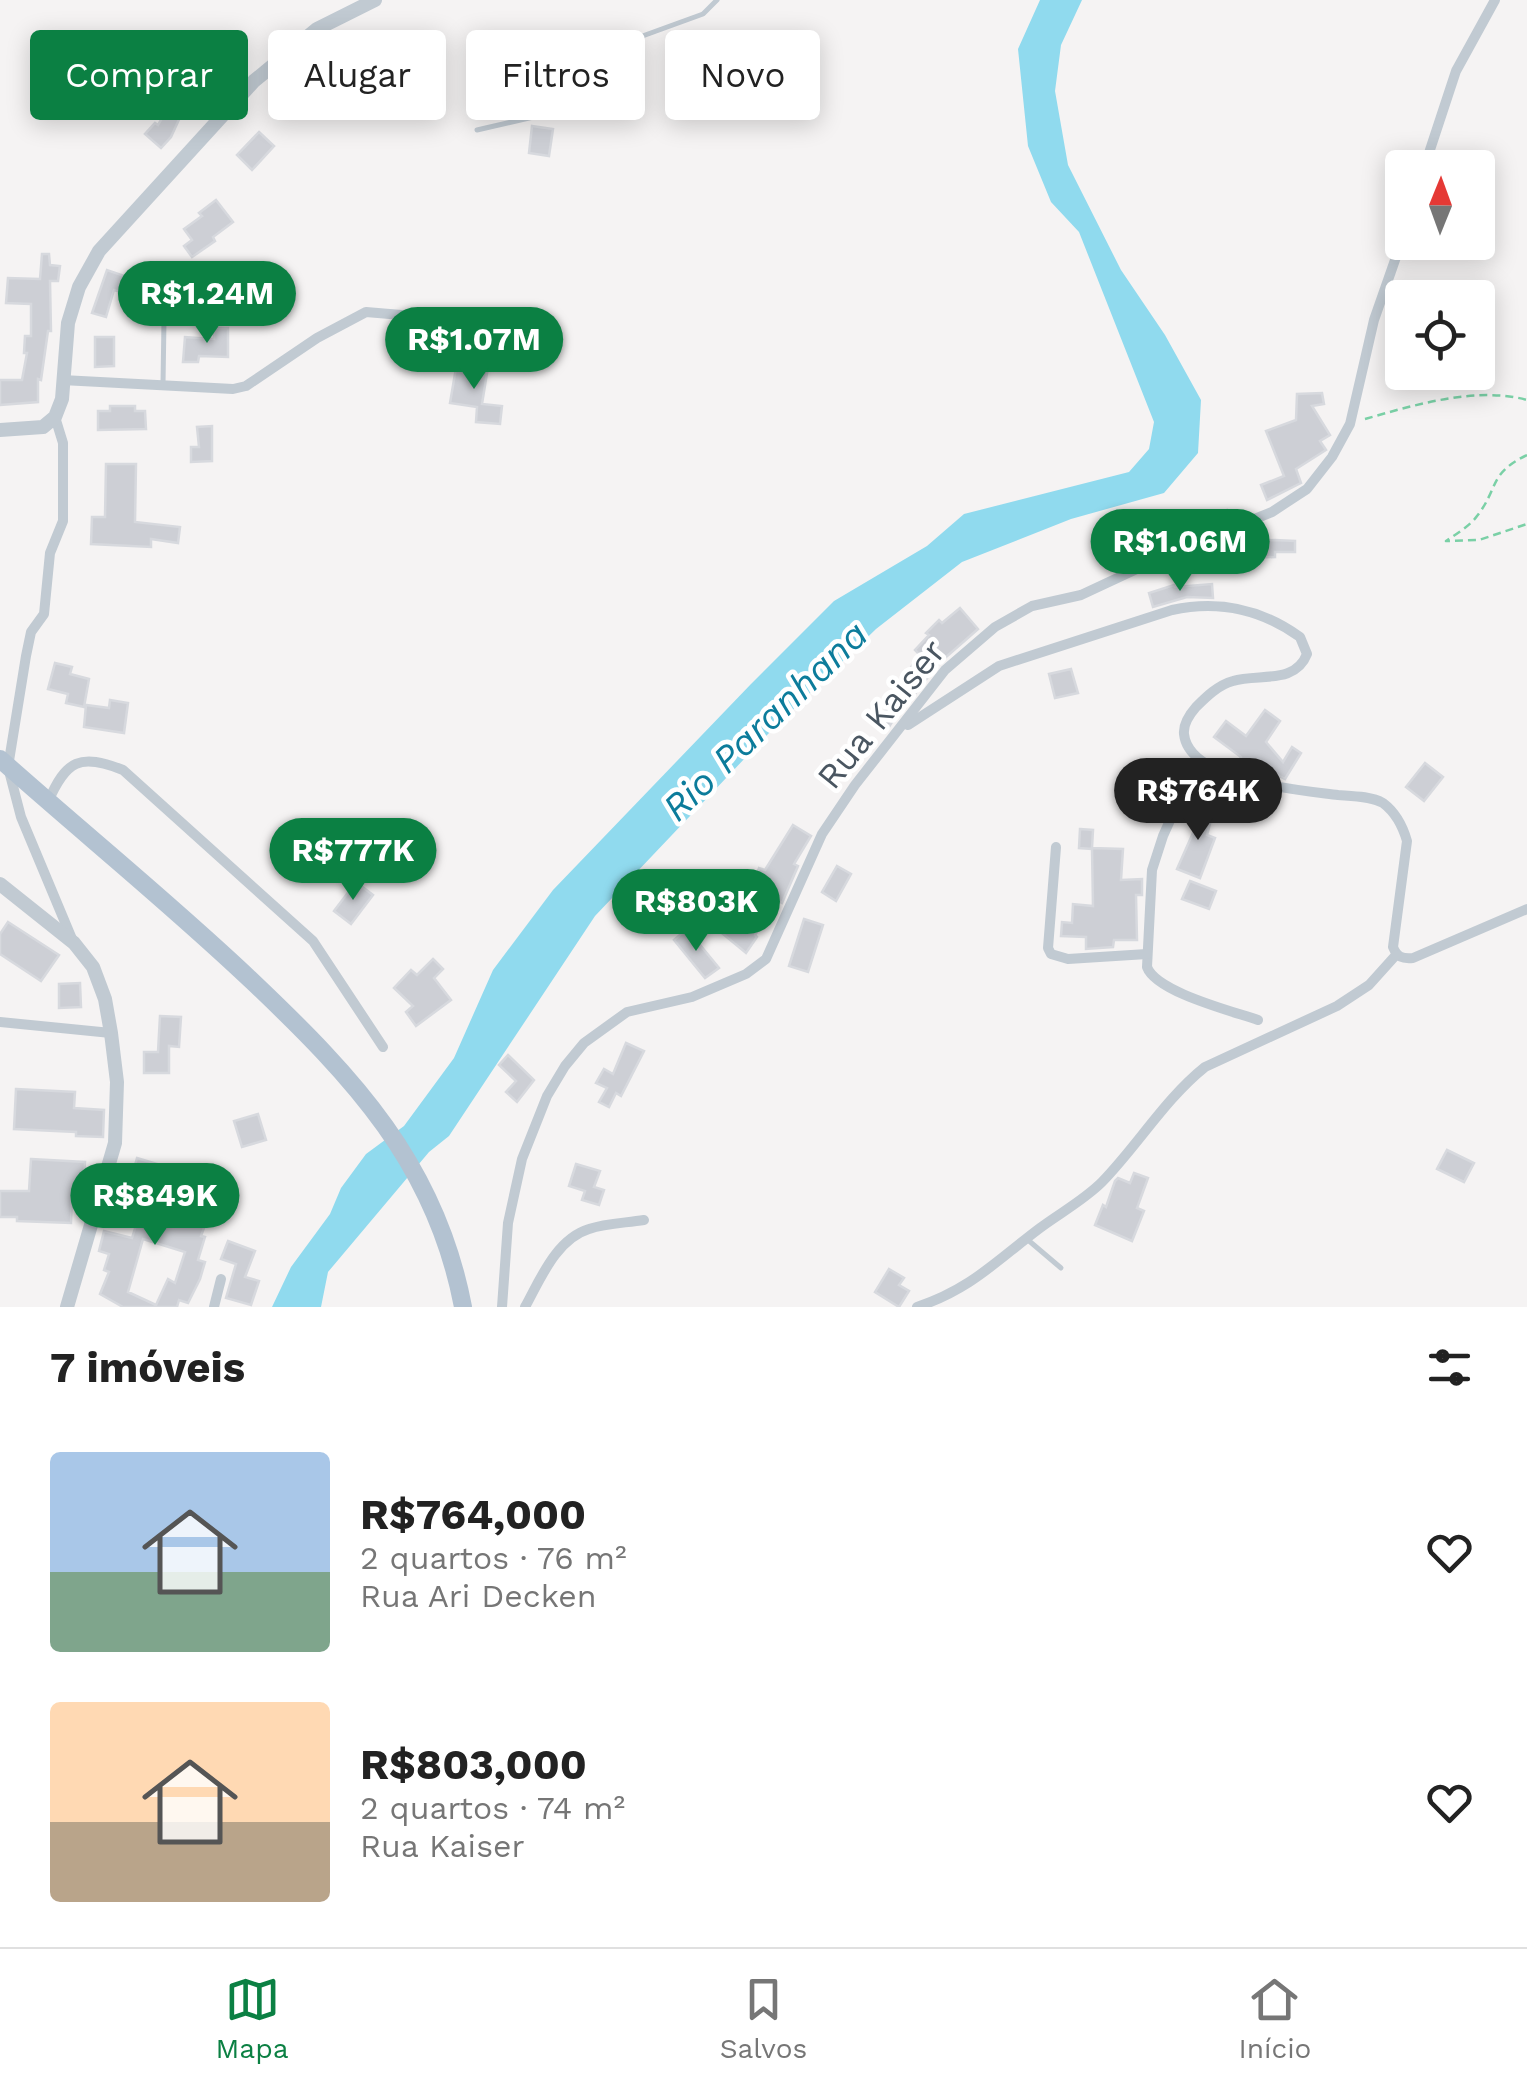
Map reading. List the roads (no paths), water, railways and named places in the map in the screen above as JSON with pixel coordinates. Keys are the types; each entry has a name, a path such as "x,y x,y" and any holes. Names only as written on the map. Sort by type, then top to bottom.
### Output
{"main road":[{"path":"4,763 206,938 308,1035 365,1096 398,1143 431,1205 445,1238 463,1307"}],"street":[{"path":"0,430 43,427 55,417 62,398 68,323 79,286 100,252 254,81 316,29 376,0"},
{"path":"1430,150 1456,71 1495,0"},
{"name":"Rua Kaiser","path":"502,1307 508,1223 522,1159 547,1096 584,1043 627,1012 692,997 746,974 766,959 822,834 855,784 945,670 995,627 1032,606 1082,595 1186,546 1272,512 1307,490 1350,424 1374,320 1395,260"},
{"path":"62,380 234,389 246,386 317,338 366,312 437,318 457,331 474,352"},
{"path":"55,417 64,443 64,521 50,553 44,614 31,632 4,763 21,817 74,943"},
{"path":"899,731 999,666 1172,610 1201,604 1222,605 1259,615 1300,636 1306,654 1286,674 1224,684 1193,710 1184,728 1184,738 1197,760 1266,785 1382,803 1402,824 1407,841 1393,947 1396,955"},
{"path":"48,802 60,774 76,762 98,760 123,770 313,941 383,1047"},
{"path":"1197,760 1162,836 1152,870 1147,967 1153,979 1258,1020"},
{"path":"1056,848 1048,948 1052,954 1068,958 1147,954"},
{"path":"0,884 74,943 93,966 106,999 117,1082 115,1142 67,1307"},
{"path":"1396,955 1414,958 1527,909"},
{"path":"916,1307 980,1278 1026,1238 1100,1184 1187,1082 1206,1067 1337,1006 1369,985 1396,955"},
{"path":"0,1022 111,1033"},
{"path":"524,1307 561,1248 574,1236 590,1228 644,1220"},
{"path":"214,1307 221,1279"}],"lane":[{"path":"477,130 624,96 633,88 629,50 636,38 703,14 717,0"},
{"path":"163,384 164,320"},
{"path":"1026,1238 1060,1268"}],"water":[{"name":"Rio Paranhana","path":"1040,0 1082,0 1061,45 1055,91 1068,165 1121,270 1165,335 1201,400 1198,453 1164,493 1071,519 962,562 876,629 766,736 595,916 449,1136 429,1152 328,1272 321,1307 272,1307 291,1267 330,1214 341,1188 366,1154 404,1126 454,1058 493,970 553,890 834,601 927,546 964,514 1129,472 1149,449 1154,422 1079,232 1051,202 1028,146 1018,49"}]}
